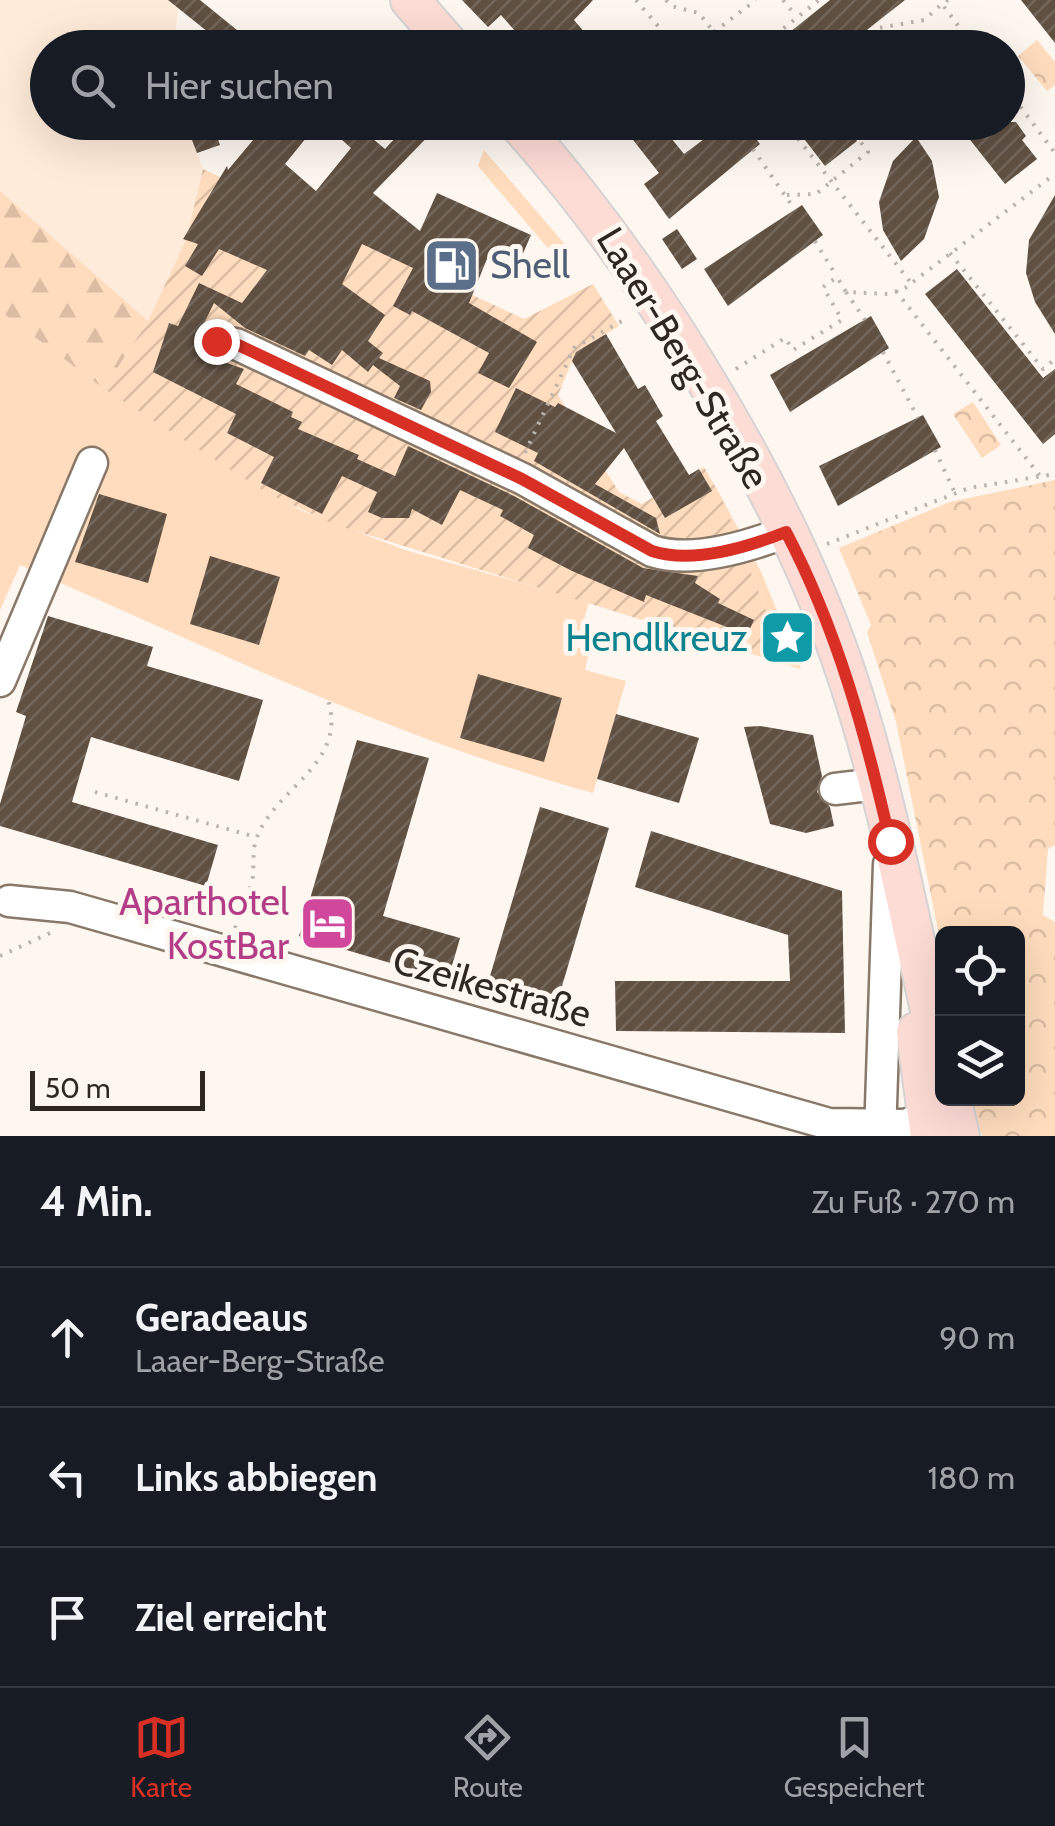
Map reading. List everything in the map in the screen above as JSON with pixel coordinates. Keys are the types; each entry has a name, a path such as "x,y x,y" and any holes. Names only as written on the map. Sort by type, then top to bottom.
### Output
{"main road":[{"path":"410,0 436,30"},
{"name":"Laaer-Berg-Straße","path":"533,140 569,182 636,274 704,384 793,544 845,671 877,784 935,1034"},
{"name":"Laaer-Berg-Straße","path":"890,841 944,1119"}],"street":[{"path":"216,341 236,344 514,475 668,556 793,544"},
{"path":"0,682 92,463"},
{"path":"836,789 877,784"},
{"path":"880,1132 890,841"},
{"name":"Czeikestraße","path":"9,901 70,908 784,1114 880,1132 944,1119"}],"path":[{"path":"636,0 661,30"},
{"path":"666,0 671,6 699,13 712,30"},
{"path":"717,30 756,0"},
{"path":"784,0 798,17"},
{"path":"782,30 819,0"},
{"path":"877,30 924,20 948,0"},
{"path":"942,4 962,30"},
{"path":"1025,112 1055,152"},
{"path":"799,140 911,283"},
{"path":"787,195 816,194 832,183 868,152 859,140"},
{"path":"753,149 795,210"},
{"path":"846,292 896,291 911,283 1055,174"},
{"path":"815,241 865,320"},
{"path":"950,253 1043,369 1055,359"},
{"path":"736,370 785,338 793,350 842,320 823,286 836,277"},
{"path":"896,291 1040,476"},
{"path":"514,475 574,348 622,321"},
{"path":"884,352 918,418"},
{"path":"934,450 955,493"},
{"path":"793,544 955,493 1055,474"},
{"path":"226,952 252,881 256,837 317,765 326,746 331,731 327,697"},
{"path":"95,792 256,837"},
{"path":"0,956 60,929 70,908"}],"shaded area":[{"path":"0,0 179,0 176,30 30,30 30,140 192,140 203,169 186,240 148,321 0,191"}],"green space":[{"path":"1037,40 1055,62 1055,85 1047,91 1025,64 1025,50"},
{"path":"484,150 569,249 559,254 546,246 478,166"},
{"path":"203,169 524,319 593,284 619,326 576,352 558,395 619,492 642,504 704,467 722,498 787,665 333,524 267,493 104,389 148,321 186,240"},
{"path":"0,191 148,321 104,389 0,311"},
{"path":"0,311 104,389 300,510 405,550 589,602 576,647 589,652 585,670 626,681 593,793 374,719 20,565 0,610"},
{"path":"973,402 1001,445 982,458 953,414"},
{"path":"1055,480 1055,845 1048,849 1043,915 1055,922 1055,1136 982,1136 973,1106 1025,1106 1025,926 937,926 896,722 867,632 871,625 839,548 950,502"},
{"path":"722,498 762,574 801,669 787,665"}],"building":[{"path":"168,0 200,0 237,30 206,30"},
{"path":"462,0 593,0 574,20 583,30 514,30 501,15 488,27"},
{"path":"830,0 905,0 867,30 792,30"},
{"path":"1021,0 1055,0 1055,43"},
{"path":"192,140 218,140 220,145 197,153"},
{"path":"253,140 304,140 285,164 316,191 351,148 342,140 374,140 385,149 393,140 425,140 373,193 420,231 437,193 531,235 517,267 489,254 469,303 537,342 509,388 478,373 489,353 412,311 410,315 393,306 413,268 362,244 342,284 385,315 368,341 383,353 379,358 430,381 431,392 421,410 394,398 400,386 373,365 368,372 342,350 332,365 309,350 305,356 245,328 214,303 195,342 204,355 244,369 236,384 293,412 291,417 302,422 298,429 359,455 357,459 395,476 408,446 514,496 643,568 698,576 695,583 720,599 718,603 754,620 747,635 646,595 644,602 572,571 528,548 534,535 500,516 503,510 460,490 442,525 412,509 409,518 382,518 368,512 377,492 342,476 322,514 261,483 274,457 227,433 236,414 153,372 169,323 178,326 199,283 242,303 267,270 219,249 202,276 185,266 198,244 183,239 227,166 228,170"},
{"path":"633,140 673,140 684,154 703,140 757,140 760,144 669,219 644,184 659,173"},
{"path":"805,140 856,140 857,141 825,166"},
{"path":"913,140 918,140 932,161 939,197 924,239 901,261 883,230 879,202 893,161"},
{"path":"970,140 1022,140 1037,159 1005,184"},
{"path":"1055,195 1055,334 1035,302 1026,273 1029,240"},
{"path":"802,205 823,235 728,306 704,269"},
{"path":"677,229 697,259 682,269 662,239"},
{"path":"957,269 1043,378 1055,369 1055,434 1043,444 925,294"},
{"path":"871,316 889,348 790,412 770,375"},
{"path":"606,334 638,389 645,385 663,416 656,421 689,475 699,469 712,491 665,518 624,448 595,484 656,518 660,534 534,461 538,453 495,432 516,388 555,407 558,403 616,433 572,361 576,352"},
{"path":"923,415 941,447 838,506 819,466"},
{"path":"99,494 167,514 148,583 75,562"},
{"path":"210,556 280,577 259,645 190,624"},
{"path":"48,616 153,647 147,666 263,700 239,781 91,737 72,802 218,845 206,886 0,826 0,804 26,716 16,712"},
{"path":"478,674 562,698 544,762 460,738"},
{"path":"616,714 699,738 679,803 597,779"},
{"path":"744,727 813,735 822,776 817,792 830,807 834,826 806,833 770,824"},
{"path":"357,740 429,758 383,916 460,938 448,980 299,936"},
{"path":"540,807 609,828 554,1013 485,993"},
{"path":"651,831 842,891 845,1033 616,1031 615,981 790,981 788,935 635,887"}],"place":[{"name":"Shell","path":"451,265"},
{"name":"Hendlkreuz","path":"787,638"},
{"name":"Aparthotel KostBar","path":"328,924"}],"route":[{"path":"216,341 236,344 522,479 652,551 668,556 742,548 786,532 845,671 871,754 890,841"}]}
